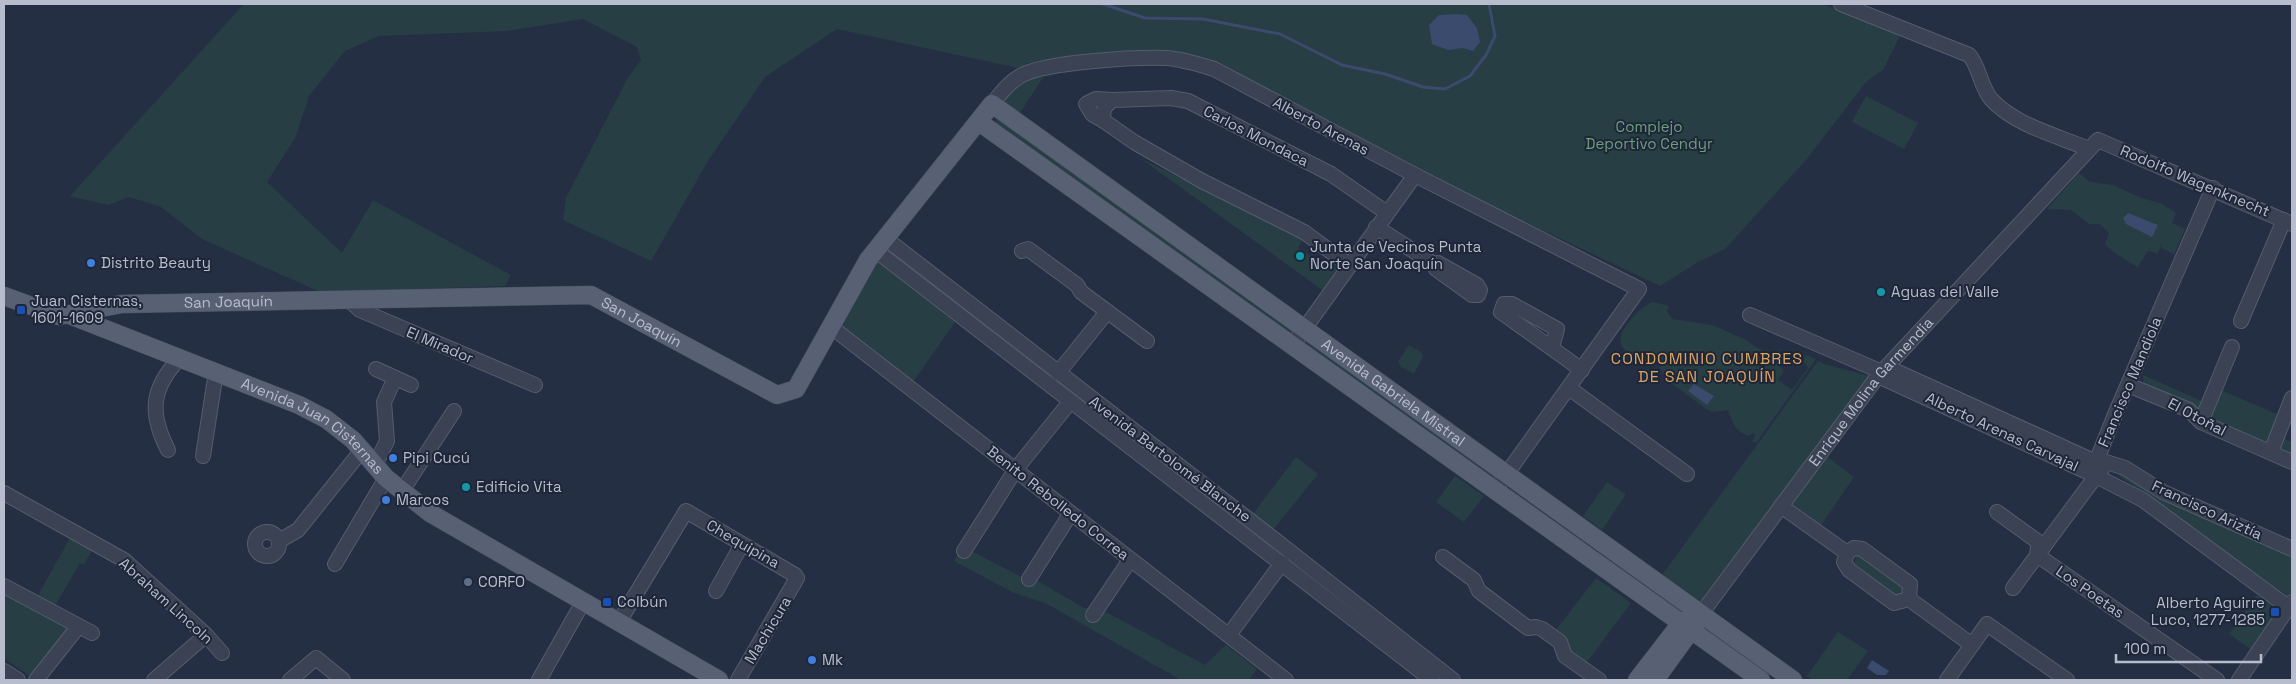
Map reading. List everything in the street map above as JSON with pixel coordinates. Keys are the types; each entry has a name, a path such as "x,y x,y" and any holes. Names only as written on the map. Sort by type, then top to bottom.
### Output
{"main road":[{"name":"San Joaquín","path":"69,314 122,304 592,295 777,395 796,389 830,326 880,244 992,104"},
{"name":"Avenida Gabriela Mistral","path":"992,104 1507,474 1599,543 1693,606 1701,614 1793,680"},
{"name":"Avenida Gabriela Mistral","path":"978,122 1761,680"},
{"name":"Avenida Juan Cisternas","path":"4,288 305,408 326,419 353,440 386,478 430,513 619,622 700,676 719,680"},
{"name":"Avenida Juan Cisternas","path":"4,296 52,315 69,314"},
{"name":"Enrique Molina Garmendia","path":"1637,680 1686,627 1701,614"},
{"name":"Enrique Molina Garmendia","path":"1655,680 1686,627"}],"street":[{"name":"Rodolfo Wagenknecht","path":"1841,4 1969,55 1981,84 1991,99 2006,112 2213,188 2288,222"},
{"name":"Alberto Arenas","path":"992,104 1010,82 1034,70 1166,58 1189,61 1214,69 1415,175 1640,289 1582,370"},
{"name":"Carlos Mondaca","path":"1348,265 1304,232 1202,181 1134,142 1104,121 1103,113 1106,105 1113,100 1171,98 1188,101 1331,174 1386,212"},
{"name":"Enrique Molina Garmendia","path":"1701,614 1882,372 2094,144"},
{"path":"1292,346 1386,212 1415,175"},
{"name":"Francisco Mandiola","path":"2013,588 2096,469 2128,385 2213,188"},
{"path":"2241,321 2288,222"},
{"path":"1376,227 1434,264"},
{"name":"Avenida Bartolomé Blanche","path":"880,244 1058,374 1283,546 1453,680"},
{"name":"Avenida Bartolomé Blanche","path":"880,244 1070,402 1432,680"},
{"path":"1022,251 1028,250 1078,284 1081,292 1147,341"},
{"name":"El Mirador","path":"349,300 360,310 535,385"},
{"path":"1058,374 1107,312"},
{"path":"1750,315 1882,372"},
{"name":"Benito Rebolledo Correa","path":"830,326 1286,680"},
{"path":"2201,422 2232,346"},
{"path":"1495,490 1582,370 1552,348"},
{"path":"168,450 162,439 156,412 156,397 158,387 180,358"},
{"path":"376,369 411,384"},
{"path":"203,456 216,372"},
{"name":"Alberto Arenas Carvajal","path":"1882,372 2096,469 2124,490 2143,500 2291,606"},
{"path":"375,465 387,441 384,402 395,378"},
{"name":"El Otoñal","path":"2128,385 2189,410 2201,422 2292,462"},
{"path":"1569,388 1687,474"},
{"path":"2271,452 2292,398"},
{"path":"964,551 1016,469 1070,402"},
{"path":"402,491 454,411"},
{"path":"279,541 298,530 362,450"},
{"name":"Francisco Ariztía","path":"2096,469 2103,460 2125,468 2163,492 2292,549"},
{"path":"335,564 386,478"},
{"name":"Abraham Lincoln","path":"4,493 124,560 206,635 222,653"},
{"path":"1781,506 1847,553"},
{"name":"Chequipina","path":"619,622 686,511 795,574 797,578"},
{"name":"Los Poetas","path":"1997,512 2040,548 2216,680"},
{"path":"1029,579 1071,513"},
{"path":"716,590 742,544"},
{"path":"1854,548 1862,549 1910,584 1909,599 1894,603 1849,570 1844,562 1847,553 1854,548"},
{"path":"1443,557 1474,580 1479,591 1528,628 1536,626 1560,642 1565,656 1599,680"},
{"path":"1093,615 1130,560"},
{"path":"1229,636 1282,563"},
{"name":"Machicura","path":"738,680 797,578"},
{"path":"4,586 92,633"},
{"path":"1909,599 1972,645"},
{"path":"539,680 584,602"},
{"path":"2239,680 2291,606"},
{"path":"1947,680 1987,624 2067,680"},
{"path":"36,680 78,627"},
{"path":"154,680 206,635"},
{"path":"290,680 316,658 343,680"},
{"path":"4,671 18,680"}],"green space":[{"name":"Complejo Deportivo Cendyr","path":"244,4 1822,4 1901,34 1883,70 1866,82 1806,160 1725,249 1698,262 1660,286 1502,211 1215,63 1097,55 1029,63 1018,68 837,29 765,77 708,161 651,261 563,220 566,198 627,79 641,60 637,47 583,19 507,31 379,36 345,51 309,96 295,138 267,182 342,253 373,200 511,275 505,286 320,292 202,239 161,207 129,197 108,205 70,196"},
{"path":"1044,76 1018,116 1004,102 1020,84"},
{"path":"1866,96 1918,123 1904,149 1852,122"},
{"path":"1001,118 1296,330 1291,338 996,126 995,120"},
{"path":"1140,158 1303,239 1298,248 1328,268 1331,262 1338,269 1338,274 1325,292"},
{"path":"2079,173 2090,182 2113,185 2139,197 2162,204 2176,213 2172,223 2185,229 2174,254 2161,248 2162,244 2157,254 2151,251 2147,252 2138,267 2116,254 2105,244 2109,233 2100,224 2089,224 2071,210 2047,209"},
{"path":"878,261 955,322 913,382 842,327"},
{"path":"1653,302 1669,306 1667,311 1672,319 1712,325 1744,339 1766,353 1784,371 1778,380 1792,390 1808,368 1803,361 1806,355 1816,359 1756,443 1752,441 1756,435 1752,433 1750,436 1745,435 1738,430 1728,410 1713,412 1706,409 1671,383 1660,369 1659,358 1640,358 1633,356 1623,348 1621,336 1626,326 1639,311"},
{"path":"1306,340 1498,475 1493,483 1302,346"},
{"path":"1409,345 1421,352 1423,357 1414,374 1401,367 1398,362"},
{"path":"1818,361 1869,376 1702,604 1662,575"},
{"path":"2143,375 2211,405 2218,389 2279,415 2272,433 2292,442 2292,458 2206,420 2144,385"},
{"path":"1826,456 1854,477 1821,525 1792,503"},
{"path":"1296,457 1318,474 1272,531 1252,515"},
{"path":"2107,467 2292,552 2292,592 2289,597"},
{"path":"1455,476 1484,496 1464,522 1436,502"},
{"path":"1607,482 1626,494 1602,530 1583,516"},
{"path":"1512,484 1678,605 1678,611 1507,492"},
{"path":"71,536 93,549 84,564 80,563 55,606 37,597"},
{"path":"962,546 1033,583 1036,580 1084,608 1102,610 1205,665 1226,645 1257,669 1249,680 1181,680 1047,604 1012,592 954,561"},
{"path":"1857,555 1861,555 1904,584 1903,594 1896,598 1853,566"},
{"path":"1596,578 1631,603 1587,662 1568,650 1566,639 1555,631"},
{"path":"4,591 67,628 66,636 30,676 4,658"},
{"path":"2257,595 2281,612 2253,651 2229,634"},
{"path":"1838,632 1868,651 1847,680 1814,680 1807,676"}],"water":[{"path":"1439,15 1467,15 1477,28 1480,42 1473,51 1463,48 1448,50 1432,44 1429,25"},
{"path":"2128,213 2158,225 2152,237 2126,224 2123,218"},
{"path":"1694,384 1714,396 1707,405 1688,391"},
{"path":"1872,660 1889,671 1886,675 1877,675 1867,668"}],"waterway":[{"path":"1103,4 1145,18 1203,19 1280,34 1342,65 1385,74 1423,87 1445,89 1470,76 1486,55 1495,36 1489,4"}],"place":[{"name":"Junta de Vecinos Punta Norte San Joaquín","path":"1300,256"},
{"name":"Distrito Beauty","path":"91,263"},
{"name":"Aguas del Valle","path":"1881,292"},
{"name":"Juan Cisternas, 1601-1609","path":"21,310"},
{"name":"Pipi Cucú","path":"393,458"},
{"name":"Edificio Vita","path":"466,487"},
{"name":"Marcos","path":"386,500"},
{"name":"CORFO","path":"468,582"},
{"name":"Colbún","path":"607,602"},
{"name":"Alberto Aguirre Luco, 1277-1285","path":"2275,612"},
{"name":"Mk","path":"812,660"}],"district":[{"name":"CONDOMINIO CUMBRES DE SAN JOAQUÍN","path":"1707,367"}]}
